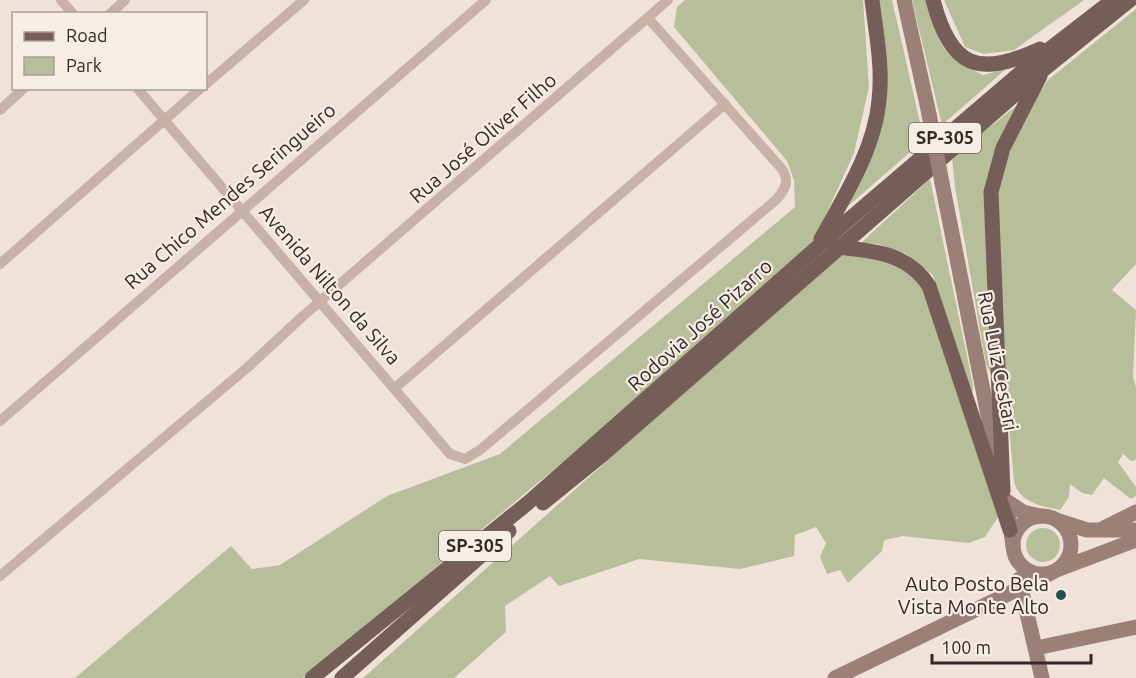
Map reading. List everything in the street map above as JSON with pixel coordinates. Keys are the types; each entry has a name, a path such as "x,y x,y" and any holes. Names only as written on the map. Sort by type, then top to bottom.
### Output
{"main road":[{"path":"814,250 859,166 876,122 880,77 872,0"},
{"path":"933,0 947,34 962,57 985,67 1023,57 1064,38"},
{"name":"Rodovia José Pizarro","path":"312,678 529,502 814,250 1064,38 1113,0"},
{"name":"Rodovia José Pizarro","path":"342,678 511,529 601,456 837,247 1043,70 1130,0"},
{"path":"1004,496 992,192 1003,148 1043,70"},
{"path":"837,247 888,254 920,272 929,286 1010,530"}],"street":[{"path":"61,0 71,12"},
{"path":"112,12 125,0"},
{"path":"207,83 304,0"},
{"name":"Rua Chico Mendes Seringueiro","path":"0,421 241,209 486,0"},
{"name":"Rua José Oliver Filho","path":"0,576 248,367 668,0"},
{"name":"Rua Luiz Cestari","path":"904,0 929,114 1020,587 1042,678"},
{"path":"395,388 725,104 648,18"},
{"path":"0,110 22,90"},
{"name":"Avenida Nilton da Silva","path":"139,90 450,454 465,459 480,450 777,199 785,188 787,178 782,169 725,104"},
{"path":"0,264 199,90"},
{"path":"1004,496 1023,512 1087,530 1136,530"},
{"path":"1101,530 1136,512"},
{"path":"1050,518 1067,530 1072,546 1066,563 1055,571 1034,573 1026,569 1014,550 1018,530 1030,519 1050,518"},
{"path":"835,678 1020,587 1136,540"},
{"path":"1036,648 1136,627"}],"green space":[{"path":"685,0 863,0 869,87 854,153 813,243 597,434 302,678 75,678 231,546 252,569 280,565 387,496 500,454 795,207 794,180 787,161 674,27 677,7"},
{"path":"878,0 892,0 924,140 846,208 870,153"},
{"path":"912,0 927,0 943,46 957,60 983,75 1006,69 942,125"},
{"path":"944,0 1084,0 1014,50 984,54 965,47"},
{"path":"1136,9 1136,264 1112,290 1136,310 1133,376 1136,388 1136,460 1131,461 1123,454 1118,462 1136,487 1136,496 1131,499 1104,478 1092,495 1082,493 1070,484 1069,497 1060,510 1026,499 1014,482 1004,367 997,208 1000,174 1012,141 1032,103 1048,80"},
{"path":"1020,103 995,156 993,378 986,364 955,187 952,157"},
{"path":"930,179 973,385 972,400 933,275 906,254 878,244 861,243"},
{"path":"841,253 888,262 909,272 926,290 998,517 985,537 968,543 903,536 884,540 882,551 848,583 840,570 827,574 820,557 826,543 816,527 795,535 794,556 740,569 639,559 559,586 550,576 505,606 506,632 454,678 363,678"},
{"path":"1043,528 1055,533 1060,545 1055,557 1043,562 1031,557 1026,545 1031,533"}],"place":[{"name":"Auto Posto Bela Vista Monte Alto","path":"1061,595"}]}
